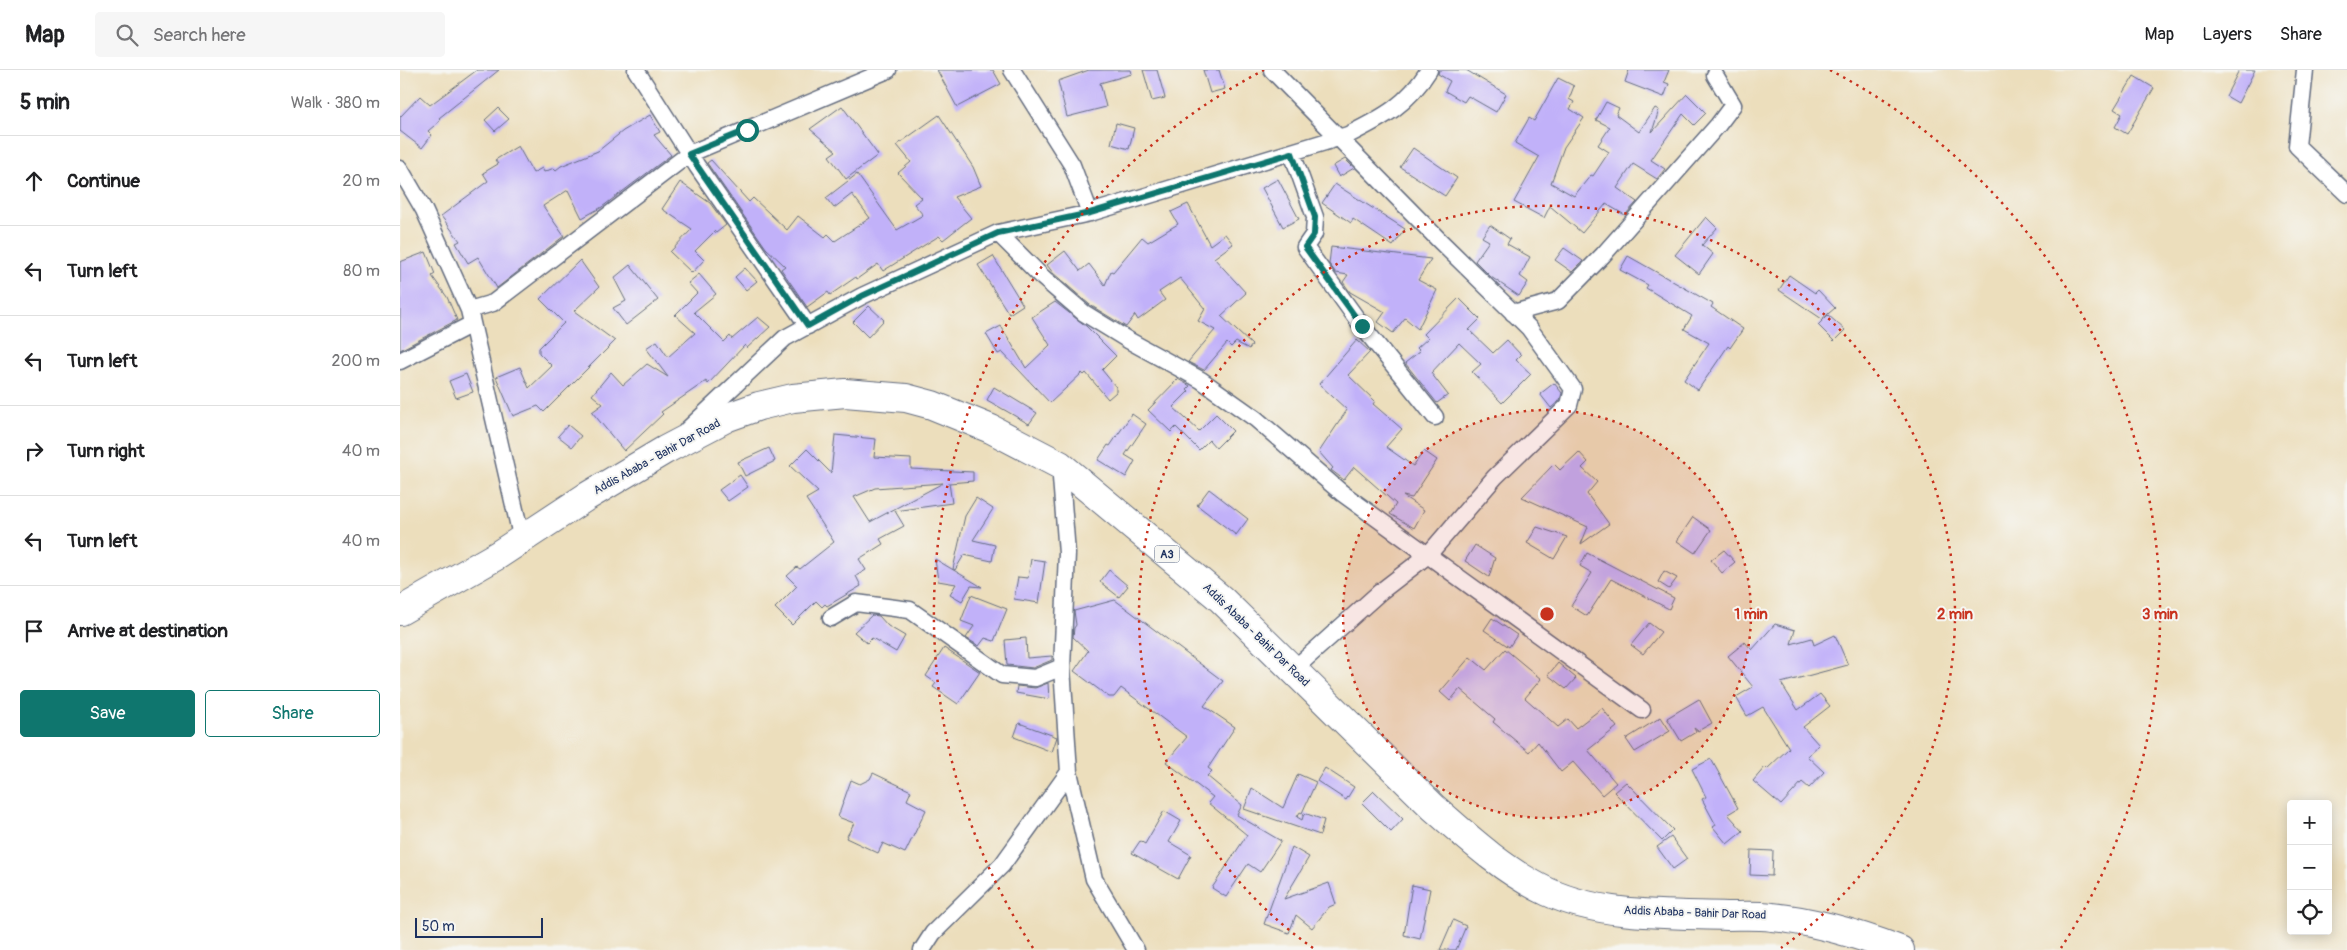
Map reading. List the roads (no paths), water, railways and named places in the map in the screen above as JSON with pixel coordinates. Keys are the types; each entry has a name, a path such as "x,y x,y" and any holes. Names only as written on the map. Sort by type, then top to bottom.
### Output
{"highway":[{"name":"Addis Ababa - Bahir Dar Road","path":"400,611 522,540 586,497 665,450 728,417 759,406 793,398 845,394 906,398 932,404 991,429 1060,465 1221,599 1455,826 1525,880 1550,892 1613,910 1648,914 1772,916 1836,930 1900,950"}],"street":[{"path":"636,70 689,154 808,326"},
{"path":"400,361 493,303 689,154 888,70"},
{"path":"1012,70 1072,165 1090,213"},
{"path":"1272,70 1440,242 1529,328 1573,389 1569,405 1495,477 1428,555 1380,592 1293,670"},
{"path":"665,450 785,338 862,296 998,233 1090,213 1339,138 1388,115 1418,87 1429,70"},
{"path":"2306,70 2297,146 2347,194"},
{"path":"1513,313 1558,301 1604,255 1718,125 1732,105 1715,75"},
{"path":"1292,153 1315,217 1314,234 1305,247 1362,326 1436,417"},
{"path":"400,169 404,187 424,210 470,317 522,540"},
{"path":"998,233 1041,276 1084,313 1128,340 1201,380 1256,419 1342,493 1642,710"},
{"path":"1060,465 1067,553 1062,667 1069,772 1094,879 1136,950"},
{"path":"831,618 856,603 910,610 1002,675 1035,678 1062,667"},
{"path":"922,950 934,933 1002,865 1069,772"}]}
